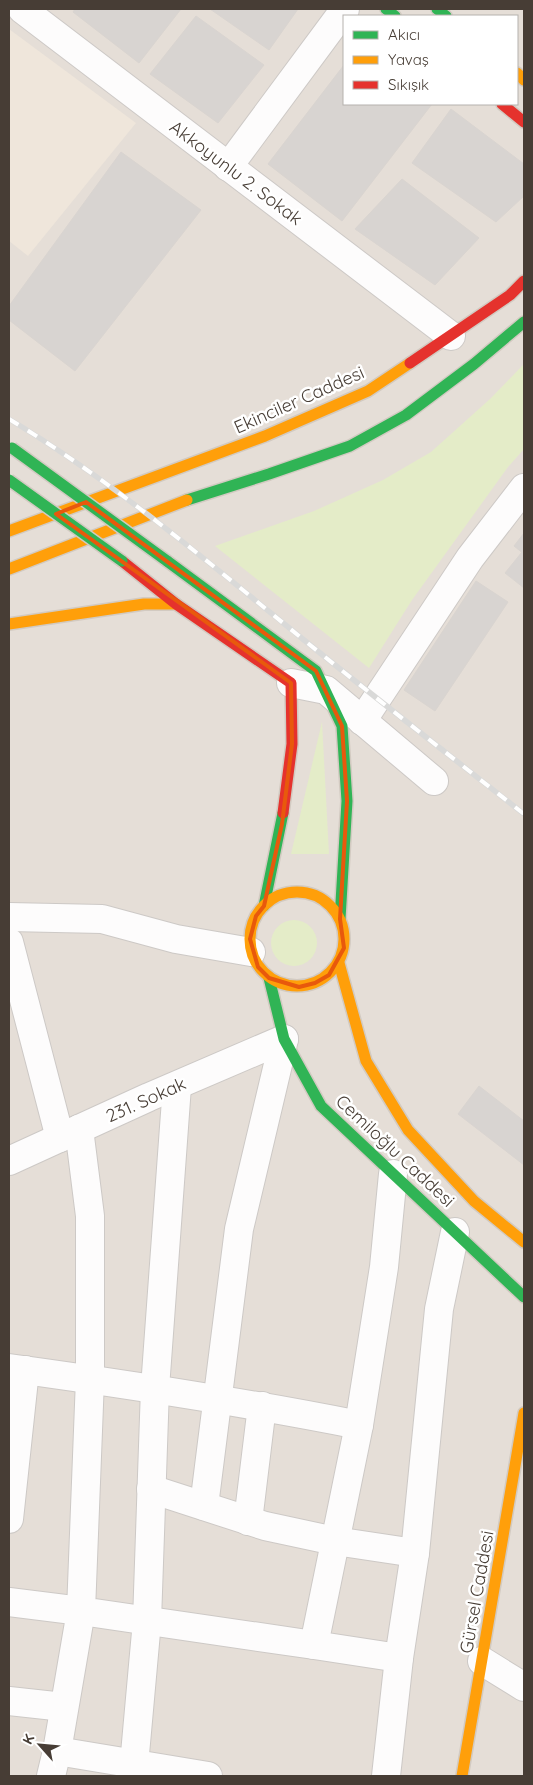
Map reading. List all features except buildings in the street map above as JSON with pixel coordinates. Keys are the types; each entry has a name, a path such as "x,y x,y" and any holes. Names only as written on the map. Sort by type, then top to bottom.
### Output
{"main road":[{"path":"503,105 524,122"},
{"name":"Ekinciler Caddesi","path":"9,531 265,436 368,391 510,295 524,281"},
{"path":"9,569 186,500 350,446 406,415 474,364 524,322"},
{"path":"10,447 316,671 342,726 347,801 340,919"},
{"path":"9,480 122,561 176,604 291,683 292,744 282,824 264,906"},
{"path":"9,624 144,604 176,604"},
{"path":"290,892 305,892 320,897 332,906 340,919 344,933 344,948 339,963 329,975 315,983 300,987 284,985 269,978 258,967 251,952 252,927 256,916 264,906 276,897 290,892"},
{"name":"Cemiloğlu Caddesi","path":"339,963 366,1061 408,1130 474,1201 524,1242"},
{"name":"Cemiloğlu Caddesi","path":"269,978 284,1039 321,1106 524,1297"},
{"name":"Gürsel Caddesi","path":"462,1776 524,1412"}],"street":[{"name":"Akkoyunlu 2. Sokak","path":"22,9 228,168 451,336"},
{"path":"228,168 345,9"},
{"path":"362,721 470,558 524,488"},
{"path":"291,683 326,690 434,781"},
{"path":"9,917 102,919 176,939 251,952"},
{"path":"9,942 69,1134 90,1216 90,1380 81,1611 54,1763 208,1776"},
{"path":"204,1506 240,1229 284,1039"},
{"name":"231. Sokak","path":"9,1161 284,1039"},
{"path":"134,1770 147,1620 155,1388 177,1086"},
{"path":"314,1645 359,1425 384,1267 393,1174"},
{"path":"386,1776 399,1658 415,1553 439,1310 455,1232"},
{"path":"9,1519 17,1369 155,1388 359,1425"},
{"path":"248,1521 262,1406"},
{"path":"152,1489 265,1526 335,1541 415,1553"},
{"path":"9,1602 147,1620 399,1658"},
{"path":"482,1661 524,1687"},
{"path":"9,1700 64,1707"}],"highlighted area":[{"path":"86,502 316,671 342,726 347,801 340,919 344,948 329,975 315,983 299,987 269,978 258,967 250,939 256,916 264,906 282,824 292,744 291,683 56,514"}],"shaded area":[{"path":"9,9 524,9 524,1776 9,1776"},
{"path":"9,29 136,123 28,256 9,241"}],"green space":[{"path":"524,364 524,449 508,467 412,600 369,668 215,546 314,511 383,480 431,452 490,399"},
{"path":"322,722 329,854 291,854"},
{"path":"299,920 303,921 313,930 316,934 316,952 307,962 299,966 289,966 281,962 272,952 271,938 275,930 285,921"}],"railway":[{"path":"9,419 85,468 158,522 524,814"}],"traffic: fast":[{"path":"386,9 394,15"},
{"path":"437,9 445,15"},
{"path":"187,500 350,446 406,415 474,364 524,322"},
{"path":"12,448 167,561"},
{"path":"9,480 122,561"},
{"path":"167,561 316,671 342,726 347,801 340,919"},
{"path":"264,906 283,813"},
{"path":"269,978 284,1039 321,1106 524,1297"}],"traffic: slow":[{"path":"518,74 524,80"},
{"path":"9,531 265,436 368,391 410,363"},
{"path":"9,569 187,500"},
{"path":"9,624 144,604 176,604"},
{"path":"297,892 315,895 330,906 341,921 344,939 341,957 330,972 315,983 297,986 279,983 264,972 253,957 250,939 253,921 264,906 279,895 297,892"},
{"path":"339,963 366,1061 408,1130 474,1201 524,1242"},
{"path":"462,1776 524,1413"}],"traffic: jam":[{"path":"503,105 524,122"},
{"path":"410,363 510,295 524,281"},
{"path":"122,561 176,604 291,683 292,744 283,813"}]}
